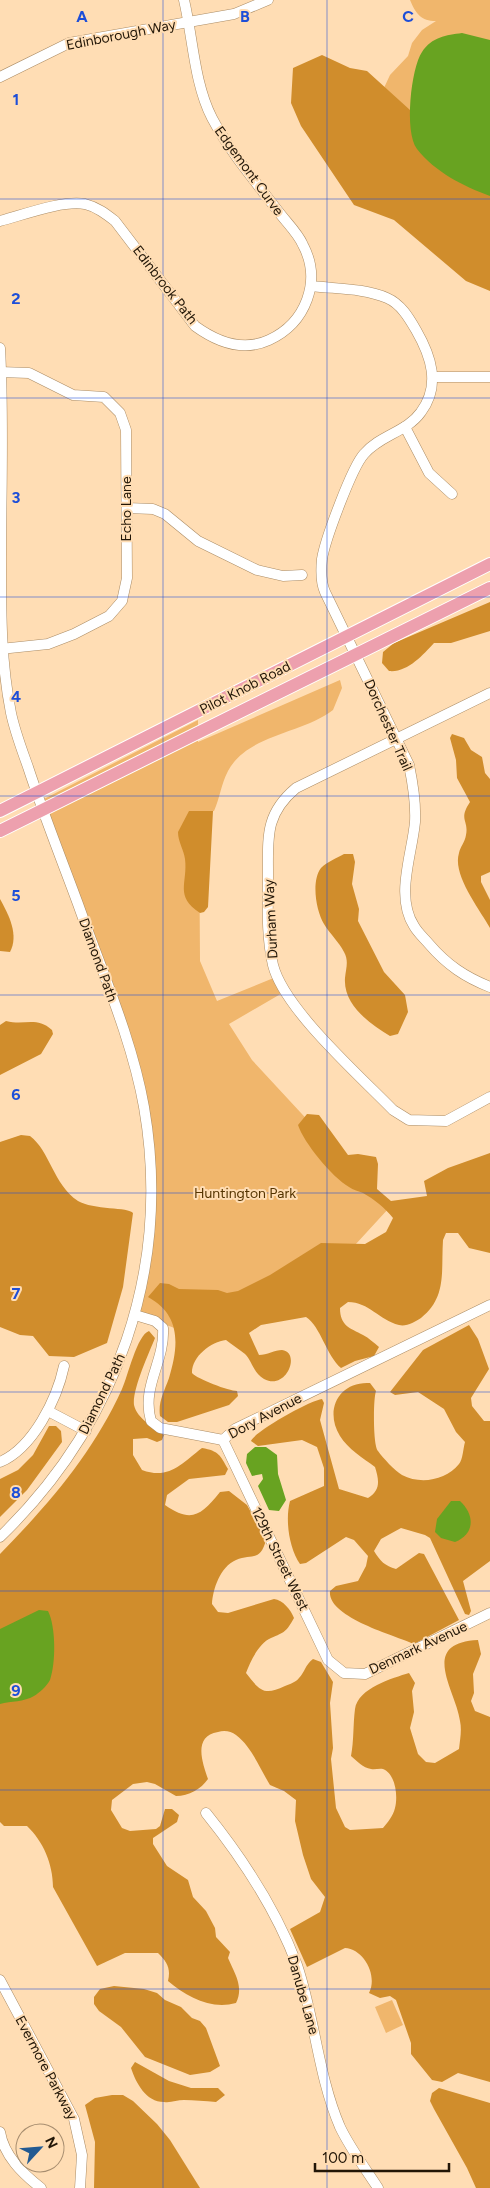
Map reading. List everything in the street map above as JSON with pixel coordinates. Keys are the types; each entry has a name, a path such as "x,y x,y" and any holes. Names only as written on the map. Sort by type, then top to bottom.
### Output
{"main road":[{"name":"Pilot Knob Road","path":"0,810 490,564"},
{"name":"Pilot Knob Road","path":"0,831 490,588"}],"street":[{"name":"Edgemont Curve","path":"184,0 200,84 211,116 226,143 303,244 311,264 312,286"},
{"name":"Edinborough Way","path":"0,77 69,43 234,14 268,0"},
{"name":"Edinbrook Path","path":"0,221 69,204 84,204 99,209 116,221 196,326 212,338 232,345 260,344 284,333 301,314 312,286"},
{"path":"312,286 373,293 389,298 408,314 427,348 433,377 490,377"},
{"name":"Diamond Path","path":"0,348 1,649 12,716 36,792 127,1042 144,1105 151,1161 151,1210 147,1259 135,1315 118,1368 86,1431 63,1467 27,1511 0,1537"},
{"name":"Echo Lane","path":"1,372 28,373 73,395 104,397 116,408 126,430 127,508 127,578 124,596 118,608 109,616 57,641 1,649"},
{"name":"Dorchester Trail","path":"433,377 426,405 417,418 373,445 358,462 322,559 323,589 357,655 409,765 415,794 415,821 405,891 407,909 414,926 443,960 466,978 490,988"},
{"path":"405,427 429,473 452,494"},
{"path":"127,508 159,511 171,517 198,541 256,570 283,576 302,575"},
{"name":"Durham Way","path":"490,694 296,788 283,799 274,813 268,837 269,940 273,966 282,989 298,1012 393,1110 409,1120 446,1121 490,1097"},
{"name":"Dory Avenue","path":"135,1315 155,1321 163,1328 163,1342 147,1400 151,1421 160,1428 222,1440 235,1429 490,1306"},
{"path":"0,1462 19,1450 48,1411 58,1390 64,1366"},
{"path":"48,1411 86,1431"},
{"name":"129th Street West","path":"222,1440 328,1660 344,1673"},
{"name":"Denmark Avenue","path":"344,1673 365,1674 490,1613"},
{"name":"Danube Lane","path":"206,1813 251,1872 287,1943 297,1967 332,2103 341,2128 378,2188"},
{"name":"Evermore Parkway","path":"0,1980 74,2119 82,2155 80,2188"},
{"path":"0,2132 2,2145 23,2173 41,2188"}],"green space":[{"path":"410,0 490,0 490,205 383,90 390,75 408,56 412,43 422,30 436,21 426,20 420,16"},
{"name":"Huntington Park","path":"340,680 342,688 333,710 320,718 248,749 228,771 214,811 199,813 200,961 217,1001 276,977 284,992 229,1024 252,1060 389,1208 355,1245 180,1330 136,1314 149,1226 147,1141 126,1043 40,801 198,720 198,742"},
{"path":"392,2000 403,2025 386,2033 375,2007"}],"shaded area":[{"path":"462,33 490,40 490,196 460,183 432,165 417,149 413,141 410,100 418,60 430,43 445,36"},
{"path":"322,55 350,68 367,71 410,110 436,148 490,189 490,291 466,281 394,220 354,205 301,126 291,103 293,68"},
{"path":"490,602 490,631 451,643 434,643 414,662 396,671 389,671 382,663 383,652 394,643"},
{"path":"452,734 464,738 471,750 482,757 485,773 490,779 490,872 481,876 481,882 490,900 490,928 468,892 459,871 459,853 467,830 464,816 470,802 457,778 456,760 450,738"},
{"path":"189,811 213,811 208,907 204,912 200,913 187,901 184,889 185,859 178,832"},
{"path":"344,854 353,854 355,862 352,884 359,909 358,921 384,972 405,995 408,1012 398,1034 390,1036 382,1031 359,1013 353,1005 348,997 346,988 346,955 324,924 319,912 315,888 318,874 323,866"},
{"path":"0,899 12,925 14,939 10,952 0,951"},
{"path":"6,1021 41,1023 52,1030 53,1034 41,1054 0,1075 0,1025"},
{"path":"307,1114 319,1115 348,1155 358,1154 376,1157 378,1164 377,1189 391,1201 427,1196 424,1181 448,1168 490,1153 490,1253 469,1248 458,1233 446,1233 443,1240 439,1293 429,1310 421,1318 410,1324 392,1323 368,1308 355,1303 348,1302 340,1308 340,1314 347,1326 379,1347 374,1356 355,1361 341,1368 331,1356 316,1327 306,1317 261,1325 249,1333 259,1355 279,1350 288,1352 291,1363 289,1370 279,1380 272,1381 261,1377 245,1354 226,1340 214,1344 203,1351 195,1361 192,1373 213,1384 237,1391 238,1396 229,1405 177,1422 168,1422 160,1416 160,1406 175,1354 175,1332 167,1313 159,1304 148,1297 160,1283 169,1284 179,1289 218,1290 227,1293 238,1291 270,1275 321,1243 365,1244 386,1232 393,1218 371,1198 342,1182 319,1159 306,1141 298,1125"},
{"path":"21,1135 30,1136 37,1142 63,1186 78,1201 92,1206 125,1210 133,1213 123,1287 107,1343 74,1357 49,1356 33,1336 20,1335 0,1327 0,1142"},
{"path":"469,1325 478,1339 489,1369 471,1398 472,1406 484,1421 490,1421 490,1561 463,1581 471,1611 469,1615 465,1614 430,1538 401,1528 381,1539 374,1551 383,1563 392,1568 396,1569 419,1553 424,1554 459,1620 414,1644 363,1624 339,1609 332,1600 330,1591 336,1586 358,1581 366,1566 368,1556 354,1540 346,1537 306,1563 300,1564 296,1557 288,1525 290,1501 324,1486 324,1468 317,1447 302,1440 258,1446 251,1441 262,1430 307,1405 322,1399 324,1403 320,1420 339,1489 368,1498 375,1492 378,1484 375,1467 343,1441 335,1426 334,1407 337,1399 350,1387 370,1383 376,1391 374,1432 376,1447 383,1457 399,1473 409,1478 425,1480 447,1474 459,1464 465,1442 456,1432 444,1409 418,1392 395,1395 390,1392 423,1350"},
{"path":"149,1331 155,1338 138,1381 134,1405 142,1419 164,1435 162,1440 157,1442 147,1438 133,1439 133,1455 142,1470 160,1473 167,1472 181,1465 202,1448 216,1452 228,1469 225,1475 189,1479 167,1495 165,1505 182,1514 195,1514 207,1507 220,1492 229,1491 247,1505 266,1540 264,1547 258,1555 241,1558 230,1563 218,1579 212,1604 218,1612 228,1613 274,1599 283,1603 293,1615 294,1618 287,1629 267,1640 255,1653 246,1673 259,1688 272,1691 293,1683 301,1676 313,1659 321,1662 333,1682 330,1703 333,1748 331,1759 336,1808 345,1827 350,1830 383,1828 392,1816 396,1803 395,1786 391,1776 383,1769 365,1767 351,1756 355,1709 362,1695 377,1685 409,1673 415,1683 412,1691 414,1712 410,1728 418,1754 426,1762 435,1763 459,1749 461,1735 460,1721 445,1670 445,1659 449,1650 460,1643 478,1640 481,1654 473,1674 474,1693 471,1701 475,1711 490,1717 490,2082 458,2073 442,2082 432,2080 411,2054 411,2043 396,2000 390,1996 380,1998 369,1993 372,1979 368,1964 358,1953 345,1948 307,1967 290,1929 320,1912 325,1897 311,1879 303,1855 295,1821 296,1800 284,1791 270,1785 247,1746 234,1734 220,1731 210,1734 205,1739 201,1751 208,1779 194,1791 186,1795 176,1796 155,1784 147,1782 133,1784 112,1800 111,1810 122,1828 130,1831 156,1829 160,1826 165,1809 172,1809 179,1815 177,1822 153,1838 153,1844 167,1866 188,1880 193,1897 206,1911 215,1928 216,1937 230,1952 228,1958 239,1986 236,2003 218,2005 200,2001 183,1992 168,1981 168,1965 158,1953 125,1953 97,1966 53,1887 49,1862 38,1839 27,1826 4,1826 0,1822 0,1554 36,1516 84,1456 98,1435 122,1389 141,1340"},
{"path":"49,1426 56,1426 61,1431 62,1442 27,1490 0,1517 0,1479 18,1470 33,1455"},
{"path":"255,1447 266,1447 277,1455 278,1474 286,1500 279,1511 269,1510 258,1486 263,1479 262,1474 252,1476 246,1463 247,1454"},
{"path":"451,1501 460,1501 465,1506 471,1524 462,1539 455,1542 441,1538 435,1532 437,1519"},
{"path":"39,1610 48,1611 53,1626 54,1655 50,1680 36,1695 30,1698 0,1704 0,1629"},
{"path":"114,1986 144,1989 157,1993 165,2000 181,2007 192,2018 200,2021 206,2028 220,2066 210,2072 190,2075 145,2057 121,2027 99,2011 94,2004 94,1997 100,1989"},
{"path":"135,2062 169,2081 191,2088 218,2088 225,2095 216,2102 181,2100 169,2102 152,2099 143,2091 136,2080 131,2068"},
{"path":"439,2088 490,2103 490,2188 476,2188 434,2109 430,2101 432,2093"},
{"path":"123,2095 133,2101 157,2124 170,2140 200,2188 94,2188 95,2142 85,2105 95,2098"}]}
